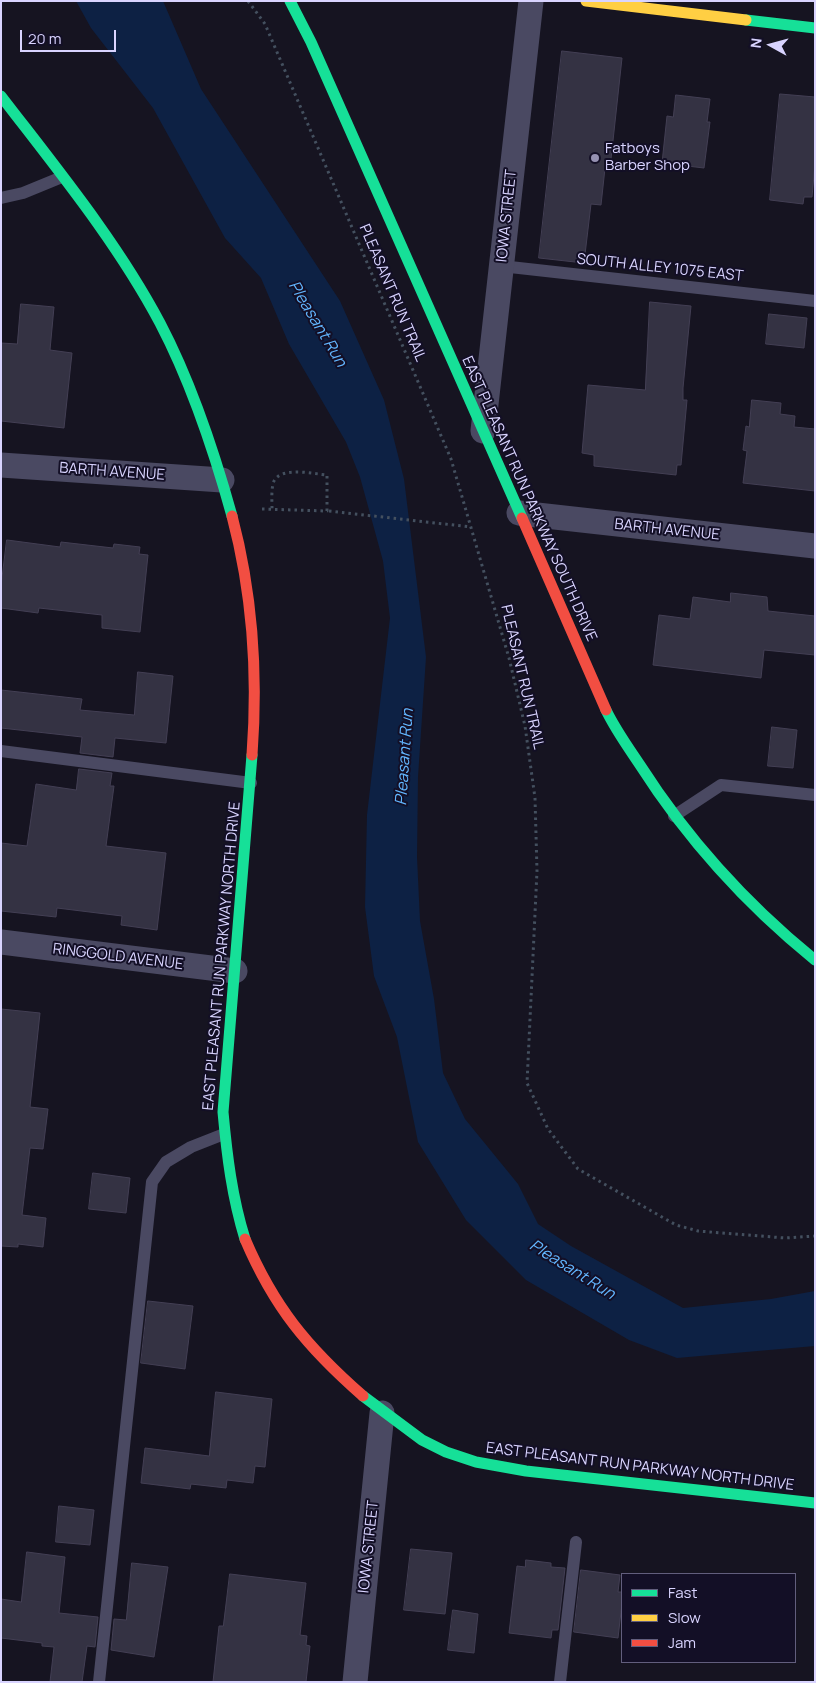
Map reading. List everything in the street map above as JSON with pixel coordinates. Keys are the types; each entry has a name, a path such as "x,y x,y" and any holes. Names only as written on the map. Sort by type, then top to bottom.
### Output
{"street":[{"name":"EAST PLEASANT RUN PARKWAY SOUTH DRIVE","path":"290,1 311,42 608,713 638,764 674,816 738,891 815,960"},
{"name":"IOWA STREET","path":"483,431 531,1"},
{"path":"586,1 815,28"},
{"name":"EAST PLEASANT RUN PARKWAY NORTH DRIVE","path":"1,96 107,236 155,313 181,368 222,480 236,526 245,574 254,644 256,703 251,783 225,1082 224,1134 242,1232 260,1274 302,1338 345,1382 382,1413 431,1445 459,1457 489,1465 815,1503"},
{"name":"BARTH AVENUE","path":"1,465 222,480"},
{"name":"BARTH AVENUE","path":"520,513 815,546"},
{"name":"RINGGOLD AVENUE","path":"1,942 235,971"},
{"name":"IOWA STREET","path":"355,1682 382,1413"}],"lane":[{"path":"1,198 23,194 62,177"},
{"name":"SOUTH ALLEY 1075 EAST","path":"501,266 815,301"},
{"path":"1,751 251,783"},
{"path":"674,816 721,785 815,795"},
{"path":"99,1682 152,1182 166,1162 191,1147 224,1134"},
{"path":"560,1682 576,1542"}],"path":[{"name":"PLEASANT RUN TRAIL","path":"248,1 265,24 451,458 512,668 525,726 535,798 537,871 527,1083 548,1129 578,1170 676,1225 698,1231 785,1238 815,1236"},
{"path":"259,509 327,511 327,475 289,473 280,475 274,482 272,509"},
{"path":"329,511 472,528"}],"water":[{"name":"Pleasant Run","path":"76,1 163,1 201,89 340,301 384,400 404,479 426,657 418,777 417,857 420,921 434,999 443,1073 465,1119 518,1184 538,1224 571,1246 683,1308 771,1299 815,1291 815,1346 677,1358 629,1340 526,1280 466,1220 418,1142 397,1037 374,976 365,907 367,815 390,618 383,561 360,477 346,442 289,344 261,278 225,238 153,108 91,28"}],"building":[{"name":"Fatboys Barber Shop","path":"562,51 622,58 611,159 606,159 601,205 591,204 584,263 539,258"},
{"path":"780,94 815,97 815,164 812,197 804,197 803,204 770,200"},
{"path":"676,95 710,99 707,122 710,122 704,168 662,163 667,116 673,117"},
{"path":"650,302 691,306 683,388 683,400 687,400 681,465 677,465 676,475 594,466 594,455 582,453 588,385 645,390"},
{"path":"21,304 54,307 50,350 72,353 64,428 1,421 1,343 17,344"},
{"path":"769,314 807,318 804,348 766,344"},
{"path":"752,400 781,403 780,414 795,416 794,427 815,429 815,491 743,483 747,451 743,450 746,426 749,427"},
{"path":"7,540 60,547 61,542 113,548 114,544 140,547 139,554 148,555 140,632 102,628 102,615 39,608 38,613 1,608 1,586"},
{"path":"731,593 767,597 768,611 815,616 815,655 764,650 761,678 653,665 659,615 690,619 693,597 730,602"},
{"path":"138,672 173,676 166,743 115,738 113,757 80,753 82,737 1,728 1,690 82,699 80,710 134,715"},
{"path":"772,727 797,730 793,768 768,766"},
{"path":"79,769 112,773 110,786 114,786 106,846 166,853 157,930 121,925 122,916 57,908 56,917 1,911 1,843 27,846 36,784 76,790"},
{"path":"1,1009 40,1013 30,1107 48,1109 43,1149 30,1148 22,1215 46,1218 43,1247 18,1244 18,1247 1,1246"},
{"path":"93,1173 130,1178 126,1213 89,1209"},
{"path":"148,1301 193,1306 185,1369 141,1363"},
{"path":"216,1392 272,1399 265,1467 255,1466 253,1483 227,1480 226,1488 191,1484 190,1489 141,1483 145,1448 209,1456"},
{"path":"59,1506 94,1510 90,1545 56,1542"},
{"path":"411,1549 452,1553 445,1614 404,1610"},
{"path":"27,1552 65,1557 59,1613 98,1617 95,1647 87,1646 82,1682 50,1682 54,1647 42,1646 42,1643 1,1638 1,1599 21,1602"},
{"path":"526,1560 551,1563 551,1567 565,1568 558,1630 552,1630 551,1638 509,1633 517,1566 525,1567"},
{"path":"132,1563 168,1567 154,1657 111,1650 114,1619 126,1620"},
{"path":"581,1570 620,1575 618,1592 621,1592 621,1612 618,1638 574,1632"},
{"path":"230,1574 306,1583 300,1635 307,1636 306,1645 310,1646 306,1682 213,1682 219,1626 223,1626"},
{"path":"453,1610 478,1614 474,1653 448,1650"}],"traffic: fast":[{"path":"290,1 311,42 522,518"},
{"path":"746,20 815,28"},
{"path":"1,96 106,235 160,323 172,346 201,418 232,516"},
{"path":"606,710 613,724 658,793 698,845 765,916 815,960"},
{"path":"245,1239 231,1176 223,1112 252,755"},
{"path":"363,1396 422,1440 446,1452 476,1462 526,1471 815,1503"}],"traffic: slow":[{"path":"586,1 746,20"}],"traffic: jam":[{"path":"232,516 245,575 252,635 254,665 252,755"},
{"path":"522,518 606,710"},
{"path":"245,1239 268,1285 294,1325 325,1360 363,1396"}],"place":[{"name":"Fatboys Barber Shop","path":"595,158"}]}
